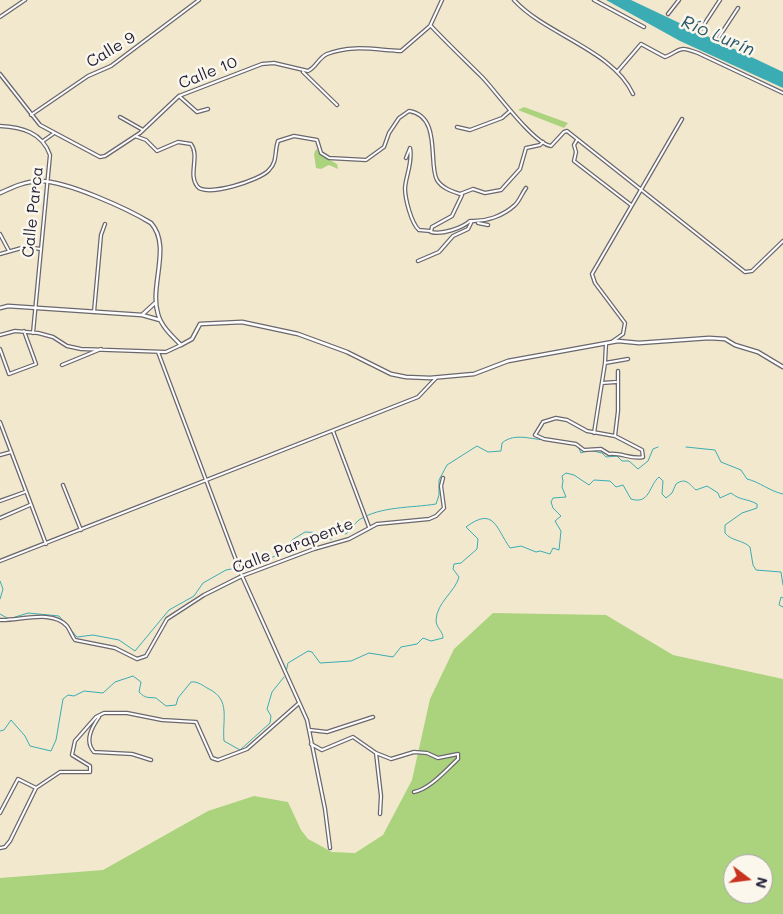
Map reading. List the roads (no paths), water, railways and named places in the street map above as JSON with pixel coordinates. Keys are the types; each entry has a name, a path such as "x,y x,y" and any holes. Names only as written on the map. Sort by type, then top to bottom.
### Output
{"street":[{"path":"0,17 25,0"},
{"name":"Calle 9","path":"31,115 88,76 111,66 199,0"},
{"path":"337,105 303,72 313,69 319,58 346,48 401,51 430,26 442,0"},
{"path":"514,0 528,12 617,72 626,80 633,94"},
{"path":"594,0 644,28"},
{"path":"668,14 679,0"},
{"path":"701,29 720,0"},
{"path":"719,37 738,8"},
{"path":"430,26 485,80 510,111 543,142 551,146 566,131 745,272 752,271 783,241"},
{"path":"617,72 641,44 665,57 678,48 682,48 698,53 783,93"},
{"name":"Calle 10","path":"0,74 40,125 53,134 100,157 105,156 143,130 179,96 267,63 288,66 303,72"},
{"path":"179,96 197,112 208,108"},
{"path":"457,127 470,130 502,118 510,111"},
{"path":"135,136 146,140 157,151 178,142 190,144 194,150 195,183 202,190 212,191 254,179 266,173 276,161 278,141 289,136 317,140 323,154 330,159 366,160 384,147 389,133 399,118 407,112 412,112 420,117 429,131 434,145 436,179 444,188 462,194"},
{"path":"120,117 143,130"},
{"path":"607,343 623,334 625,324 595,284 592,274 682,120"},
{"path":"0,126 20,127 32,133 42,142 53,134"},
{"path":"578,140 574,145 576,152 574,161 631,205"},
{"name":"Calle Parca","path":"33,332 50,155 42,142"},
{"path":"430,231 442,221 452,216 462,194 473,189 485,193 501,190 520,169 526,148 538,146 543,142"},
{"path":"406,158 410,148 409,176 405,187 410,217 417,228 440,233 463,226 472,220"},
{"path":"0,193 24,183 48,182 62,184 148,220 157,228 160,240 156,302 161,321 181,345"},
{"path":"476,222 495,217 514,205 526,188"},
{"path":"472,220 488,225"},
{"path":"418,261 440,252 453,236 468,229 472,220"},
{"path":"94,312 101,235 105,224"},
{"path":"0,234 8,252"},
{"path":"0,254 25,247 41,248"},
{"path":"142,315 150,310 156,302"},
{"path":"0,308 35,308 142,315 161,321"},
{"path":"0,336 15,331 24,331 53,337 67,346 168,352 192,339 200,324 228,322 259,324 298,334 338,348 397,376 436,378 474,374 508,361 607,343 721,338 762,353 783,367"},
{"path":"0,349 9,374 36,364 24,331"},
{"path":"594,433 607,343"},
{"path":"62,365 102,349"},
{"path":"158,352 242,576 310,730 311,744 324,802 330,848"},
{"path":"605,363 628,359"},
{"path":"615,436 618,407 616,382 618,371"},
{"path":"0,561 206,482 418,397 436,378"},
{"path":"602,383 616,382"},
{"path":"556,418 567,420 587,431 615,436 642,450 643,456 638,458 616,453 609,454 601,449 584,450 576,444 538,438 535,434 543,422 556,418"},
{"path":"0,422 46,544"},
{"path":"333,431 370,527"},
{"path":"0,455 11,452"},
{"name":"Calle Parapente","path":"0,620 38,617 52,619 66,625 75,640 116,648 137,658 146,656 166,619 194,601 242,576 314,549 349,539 381,523 429,519 436,516 444,508 441,486 443,478"},
{"path":"63,484 81,530"},
{"path":"0,501 25,492"},
{"path":"0,518 30,505"},
{"path":"0,848 6,847 10,841 36,788 60,772 90,772 90,766 72,754 72,748 88,726 104,713 127,713 162,720 196,722 212,758 216,760 247,749 298,704"},
{"path":"100,715 90,734 92,751 101,754 132,754 151,760"},
{"path":"310,730 327,732 373,717"},
{"path":"311,744 322,750 353,737 376,753 394,759 414,752 427,753 436,758 458,754 458,759 451,766 428,785 414,792"},
{"path":"376,753 381,796 380,814"},
{"path":"0,813 18,779 36,788"}],"water":[{"path":"606,0 631,0 783,72 783,88 680,41"}],"waterway":[{"path":"240,567 273,557 285,550 292,540 305,532 325,533 332,539 337,532 346,534 359,520 367,515 396,508 436,504 439,495 439,480 447,465 477,446 488,452 501,451 502,443 512,438 524,437 547,440"},
{"path":"578,446 581,453 589,450 602,453 606,457 617,456 622,461 629,461 638,469 648,461 653,449 658,447"},
{"path":"686,447 715,450 721,462 741,470 747,479 783,494"},
{"path":"286,672 288,663 308,651 312,652 320,663 351,661 369,653 393,657 401,647 417,644 423,638 431,641 443,638 436,620 439,608 454,588 459,577 453,569 454,564 461,563 477,549 478,539 466,527 475,521 489,519 497,527 510,548 521,546 536,552 540,551 550,554 553,548 559,550 561,531 555,521 561,516 553,508 551,502 553,498 566,497 562,487 562,476 566,473 574,475 589,485 594,480 610,481 616,487 623,485 631,499 637,500 646,497 659,477 663,481 662,494 666,498 672,493 676,484 685,481 696,490 707,486 718,493 720,498 731,493 757,504 757,508 742,513 725,525 725,533 730,538 750,547 753,565 756,570 781,572 783,585"},
{"path":"0,614 9,619 28,613 59,616 77,637 93,635 119,640 135,651 169,610 194,596 203,583 226,570 236,568"},
{"path":"0,581 3,589 0,599"},
{"path":"783,598 781,597 779,605 783,607"},
{"path":"0,731 4,730 11,720 25,736 30,746 51,751 56,740 63,699 68,695 74,696 84,691 103,693 115,682 133,676 141,682 139,692 143,696 156,698 166,706 176,705 178,698 191,682 198,683 216,693 223,704 224,741 240,750 270,723 271,716 267,709 272,692 284,677"}],"water label":[{"name":"Río Lurín","path":"718,36"}]}
